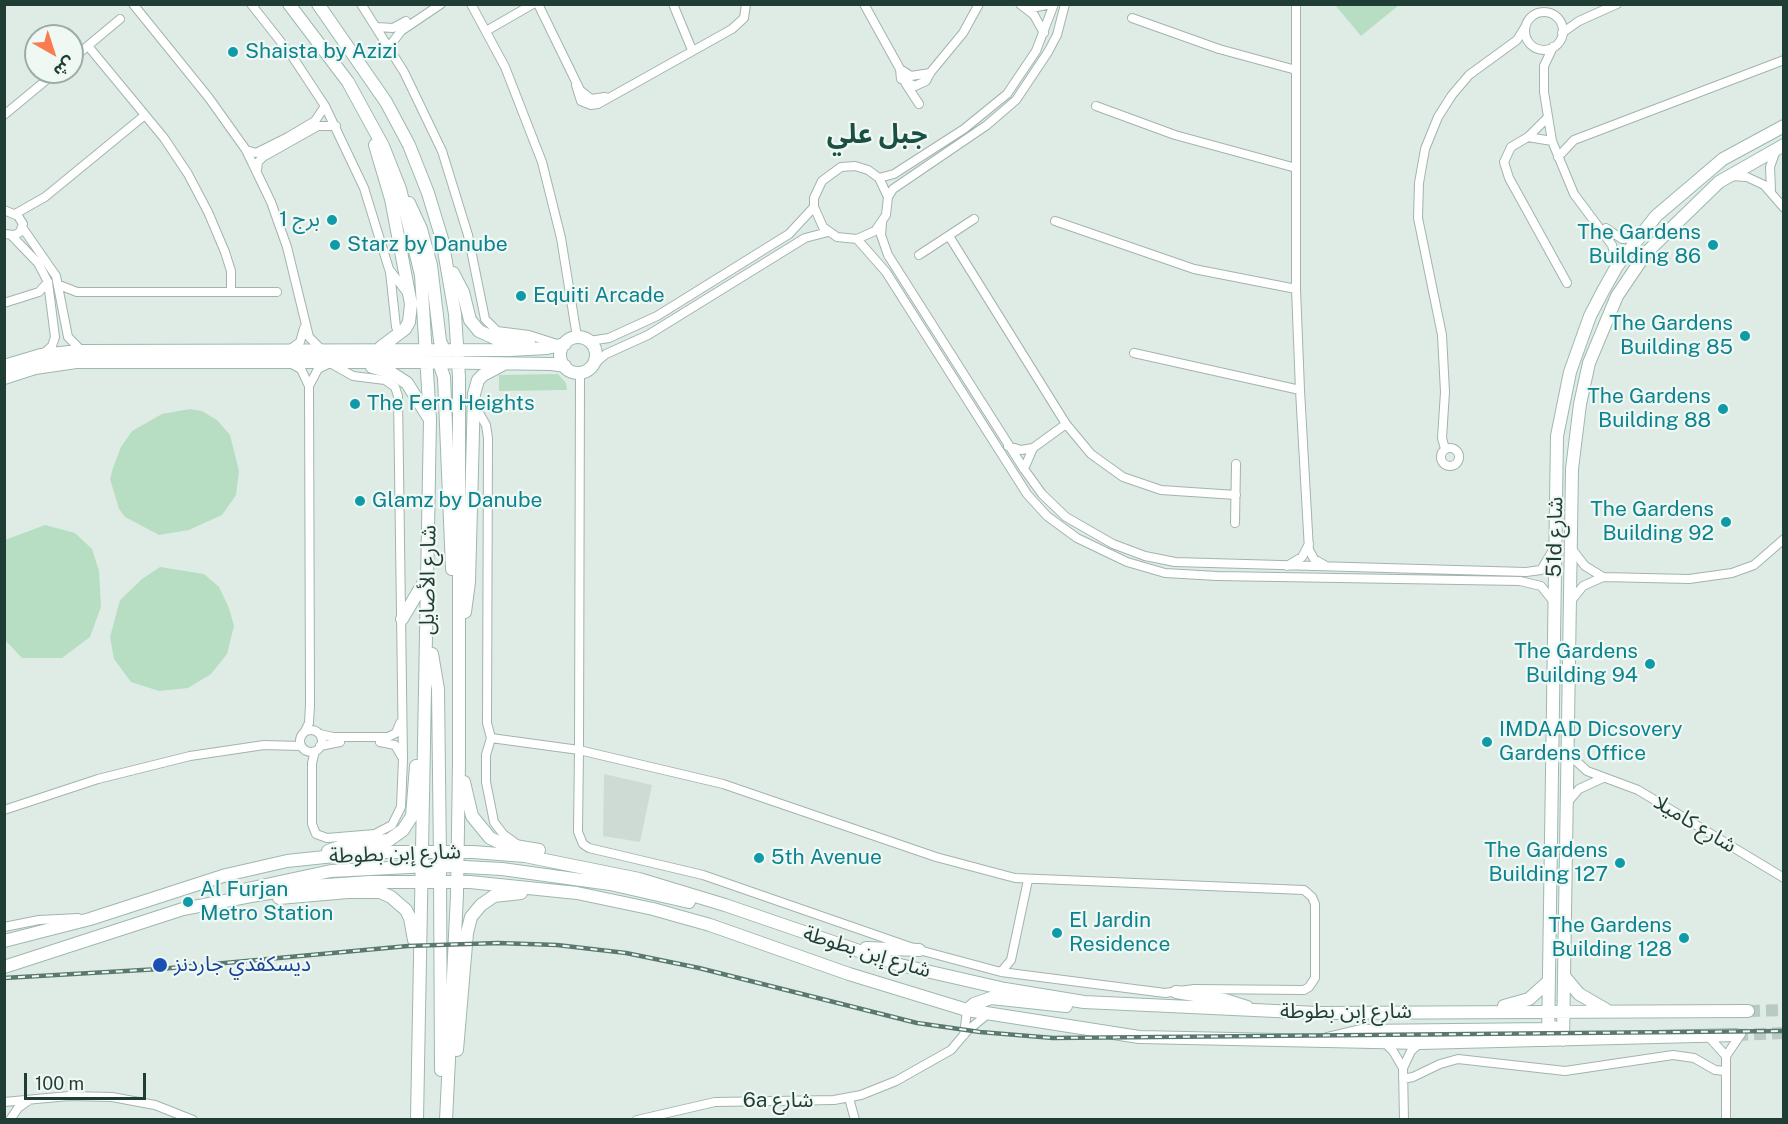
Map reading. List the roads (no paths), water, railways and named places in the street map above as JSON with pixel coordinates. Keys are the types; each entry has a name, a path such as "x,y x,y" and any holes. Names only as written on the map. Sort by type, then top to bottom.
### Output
{"main road":[{"path":"289,4 323,46 364,110 388,158 400,189 417,219 426,247 444,377 452,571 460,624"},
{"path":"312,4 328,19"},
{"name":"شارع الأصايل","path":"318,4 386,102 409,145 428,193 447,265 440,355 430,420 426,690 417,851 417,866 422,889 418,966 417,1119"},
{"path":"364,110 391,199 410,295 409,322 397,338 377,348"},
{"name":"51d شارع","path":"1549,1034 1557,436 1562,407 1579,344 1594,308 1617,266 1637,238 1670,202 1723,159 1784,126"},
{"name":"51d شارع","path":"1563,1040 1572,469 1580,404 1589,363 1617,296 1640,261 1660,238 1689,208 1726,177 1780,146"},
{"path":"1660,238 1679,213 1678,204 1670,202"},
{"path":"447,265 461,288 470,320 479,331 493,339 533,342 547,348"},
{"path":"4,366 41,355 82,351 287,357 330,363 350,363 440,355 547,348 583,339 595,349 593,365 580,372 565,366 505,363 440,355 377,348 323,350 287,357 76,362 35,368 4,378"},
{"path":"562,344 561,352 565,366"},
{"name":"شارع الأصايل","path":"440,355 460,624 458,845 447,1117"},
{"path":"350,363 381,369 399,376 413,390 430,420"},
{"path":"460,624 469,582 474,401 478,380 496,366 505,363"},
{"path":"402,619 427,577"},
{"path":"427,629 438,689 441,1074 447,1117"},
{"path":"311,858 345,845 389,840 409,823 415,804 419,717 426,690"},
{"path":"459,762 472,816 482,831 496,842 652,876 726,899 769,920"},
{"name":"شارع إبن بطوطة","path":"4,967 183,909 250,896 330,884 422,889 431,885 436,886 442,845 449,847 458,845 639,879 769,920 834,944 940,975 1084,1002 1262,1012 1549,1011 1564,1017 1608,1011 1748,1011"},
{"path":"422,889 458,845"},
{"path":"417,851 440,866"},
{"name":"شارع إبن بطوطة","path":"4,941 90,919 235,873 311,858 417,851"},
{"path":"183,909 254,886 312,874 417,866 457,866 548,874 610,884 769,920"},
{"name":"شارع إبن بطوطة","path":"440,866 457,882 548,889 606,898 681,916 875,982 967,1010 1147,1037 1321,1043 1420,1043 1549,1034 1563,1040 1739,1035"},
{"path":"470,882 464,874 466,869 471,867"},
{"path":"447,1117 467,933 471,917 481,904 494,896 548,889"},
{"path":"250,896 292,898 348,892 381,892 399,903 411,918 418,966"},
{"path":"834,944 881,951 919,950"},
{"path":"1564,976 1579,994 1608,1011"},
{"path":"1488,1011 1529,999 1549,981"},
{"path":"1176,992 1225,1000 1262,1012"},
{"path":"967,1010 974,1004 991,998 1056,1006 1084,1002"},
{"path":"1321,1043 1339,1034 1361,1030 1549,1034 1564,1017 1574,1019 1658,1017 1677,1010"}],"street":[{"path":"133,4 208,98 246,150 257,170 287,247 309,337 323,350"},
{"path":"251,4 292,56 325,106 364,188 390,269 396,327"},
{"path":"361,4 389,46 430,124 452,179 468,235 485,319 498,331 529,335 562,344"},
{"path":"376,27 393,28 432,4"},
{"path":"389,46 401,31 441,4"},
{"path":"471,4 521,105 542,162 583,339 609,338 657,316 789,234 814,207"},
{"path":"486,31 533,4"},
{"path":"538,4 576,85 591,99 611,95 732,29 744,18 747,4"},
{"path":"673,4 692,50"},
{"path":"864,4 900,69 911,76 930,73"},
{"path":"906,84 919,86 926,81 963,33 979,4"},
{"path":"879,178 889,176 907,166 992,107 1014,86 1044,33 1052,4 1023,7"},
{"path":"888,197 904,180 987,125 1016,100 1057,35 1065,4"},
{"path":"1296,4 1296,289 1300,390 1309,544 1314,559 1328,568"},
{"path":"1445,449 1442,438 1445,392 1442,335 1418,218 1419,183 1425,149 1438,117 1452,95 1469,75 1511,45 1540,4"},
{"path":"1546,4 1555,16 1562,33"},
{"path":"1544,66 1562,33 1578,21 1617,4"},
{"path":"1023,7 1038,20 1044,33"},
{"path":"1534,15 1540,12 1578,21"},
{"path":"1132,18 1219,49 1296,70"},
{"path":"84,49 120,19"},
{"path":"1525,27 1526,38 1534,47 1544,66 1547,118 1558,157 1575,196 1612,244 1617,266"},
{"path":"1511,45 1544,49 1553,47"},
{"path":"88,46 177,156 208,212 228,262 231,292"},
{"path":"1528,137 1574,140 1784,60"},
{"path":"900,69 900,76 919,104"},
{"path":"4,115 41,84"},
{"path":"246,150 253,153 260,152 297,132 315,121 325,106"},
{"path":"1096,106 1175,135 1296,168"},
{"path":"41,355 54,341 48,282 38,263 8,235 22,226 45,197 145,115"},
{"path":"1547,118 1528,137 1507,152 1505,168 1567,283"},
{"path":"257,170 258,162 263,157 318,126 336,126"},
{"path":"1558,157 1574,140"},
{"path":"1780,146 1770,167 1772,190 1784,208"},
{"path":"882,223 875,231 857,239 847,240 828,232 819,221 814,207 814,198 822,181 841,167 855,166 868,170 879,178 888,197 881,234 888,255 1024,470 1041,494 1066,518 1130,552 1175,562 1328,568 1537,571 1545,566 1555,544"},
{"path":"1726,177 1747,177 1772,190"},
{"path":"1572,187 1610,233 1622,239 1637,238"},
{"path":"45,197 9,214 22,226 28,240 52,269 59,285 68,337 82,351"},
{"path":"919,255 974,219"},
{"path":"1055,221 1194,269 1296,289"},
{"path":"593,365 606,354 648,335 805,238 828,232"},
{"path":"949,236 1066,424 1084,447 1106,467 1142,485 1180,493 1236,495"},
{"path":"857,239 886,272 1026,494 1047,516 1085,542 1136,566 1165,573 1217,576 1520,581 1541,586 1554,604"},
{"path":"390,269 410,295"},
{"path":"4,303 39,292 48,282"},
{"path":"59,285 77,292 278,292"},
{"path":"52,309 63,306 77,292"},
{"path":"14,300 40,298 52,309"},
{"path":"300,746 303,733 309,723 310,705 309,386 305,374 287,357 300,342 305,321"},
{"path":"1134,353 1300,390"},
{"path":"309,386 318,369 330,363 354,376 385,380 395,387 398,396 404,693 401,807 392,825 375,834 323,838 314,831 312,763 318,749 319,733 310,705"},
{"path":"491,738 579,750 723,784 936,857 1015,878 1307,891 1314,900 1315,978 1309,987 1298,990 1194,989 1165,993 1001,972 919,950 703,875 589,848 578,832 579,750 580,372"},
{"path":"474,401 486,425 488,438 487,723 491,738 485,768 491,816 503,834 524,847"},
{"path":"1008,446 1021,450 1033,448 1066,424"},
{"path":"1024,470 1033,448"},
{"path":"1235,523 1236,464"},
{"path":"1570,604 1583,586 1604,577 1697,578 1732,573 1754,565 1784,539"},
{"path":"1287,566 1302,557 1309,544"},
{"path":"1571,548 1585,566 1604,577"},
{"path":"4,810 98,779 166,761 274,744 303,733 319,733 333,737 393,736 399,729 400,700 404,693"},
{"path":"274,744 300,746 305,751 336,742 386,742 394,745 403,759"},
{"name":"شارع كاميلا","path":"1567,747 1581,766 1603,778 1622,782 1638,790 1784,878"},
{"path":"1566,805 1579,789 1603,778"},
{"path":"1015,878 1023,897"},
{"path":"1001,972 1011,960 1028,880"},
{"path":"4,927 39,920 90,919"},
{"path":"1011,960 1020,975"},
{"path":"964,1035 967,1010"},
{"name":"6a شارع","path":"637,1119 722,1101 849,1098 907,1076 951,1050 988,1014"},
{"path":"1726,1119 1726,1056 1739,1035"},
{"path":"1709,1036 1726,1056"},
{"path":"1384,1042 1394,1051 1403,1068"},
{"path":"1404,1119 1403,1068 1411,1051 1420,1043"},
{"path":"1403,1079 1458,1059 1565,1071 1673,1055 1694,1058 1715,1070 1726,1071"},
{"path":"10,1119 6,1104 69,1096 112,1097 154,1105 194,1119"},
{"path":"849,1098 855,1119"},
{"path":"10,1119 18,1108 32,1099"}],"tunnel":[{"path":"1748,1011 1784,1010"},
{"path":"1736,1035 1784,1033"}],"railway":[{"path":"4,978 160,969 408,946 498,943 557,945 626,953 699,968 917,1023 980,1032 1053,1038 1784,1031"}],"place":[{"name":"Shaista by Azizi","path":"233,52"},
{"name":"برج 1","path":"332,220"},
{"name":"Starz by Danube","path":"335,245"},
{"name":"The Gardens Building 86","path":"1713,245"},
{"name":"Equiti Arcade","path":"521,296"},
{"name":"The Gardens Building 85","path":"1745,336"},
{"name":"The Fern Heights","path":"355,404"},
{"name":"The Gardens Building 88","path":"1723,409"},
{"name":"Glamz by Danube","path":"360,501"},
{"name":"The Gardens Building 92","path":"1726,522"},
{"name":"The Gardens Building 94","path":"1650,664"},
{"name":"IMDAAD Dicsovery Gardens Office","path":"1487,742"},
{"name":"5th Avenue","path":"759,858"},
{"name":"The Gardens Building 127","path":"1620,863"},
{"name":"Al Furjan Metro Station","path":"188,902"},
{"name":"El Jardin Residence","path":"1057,933"},
{"name":"The Gardens Building 128","path":"1684,938"},
{"name":"ديسكفدي جاردنز","path":"160,965"}],"district":[{"name":"جبل علي","path":"877,135"}]}
